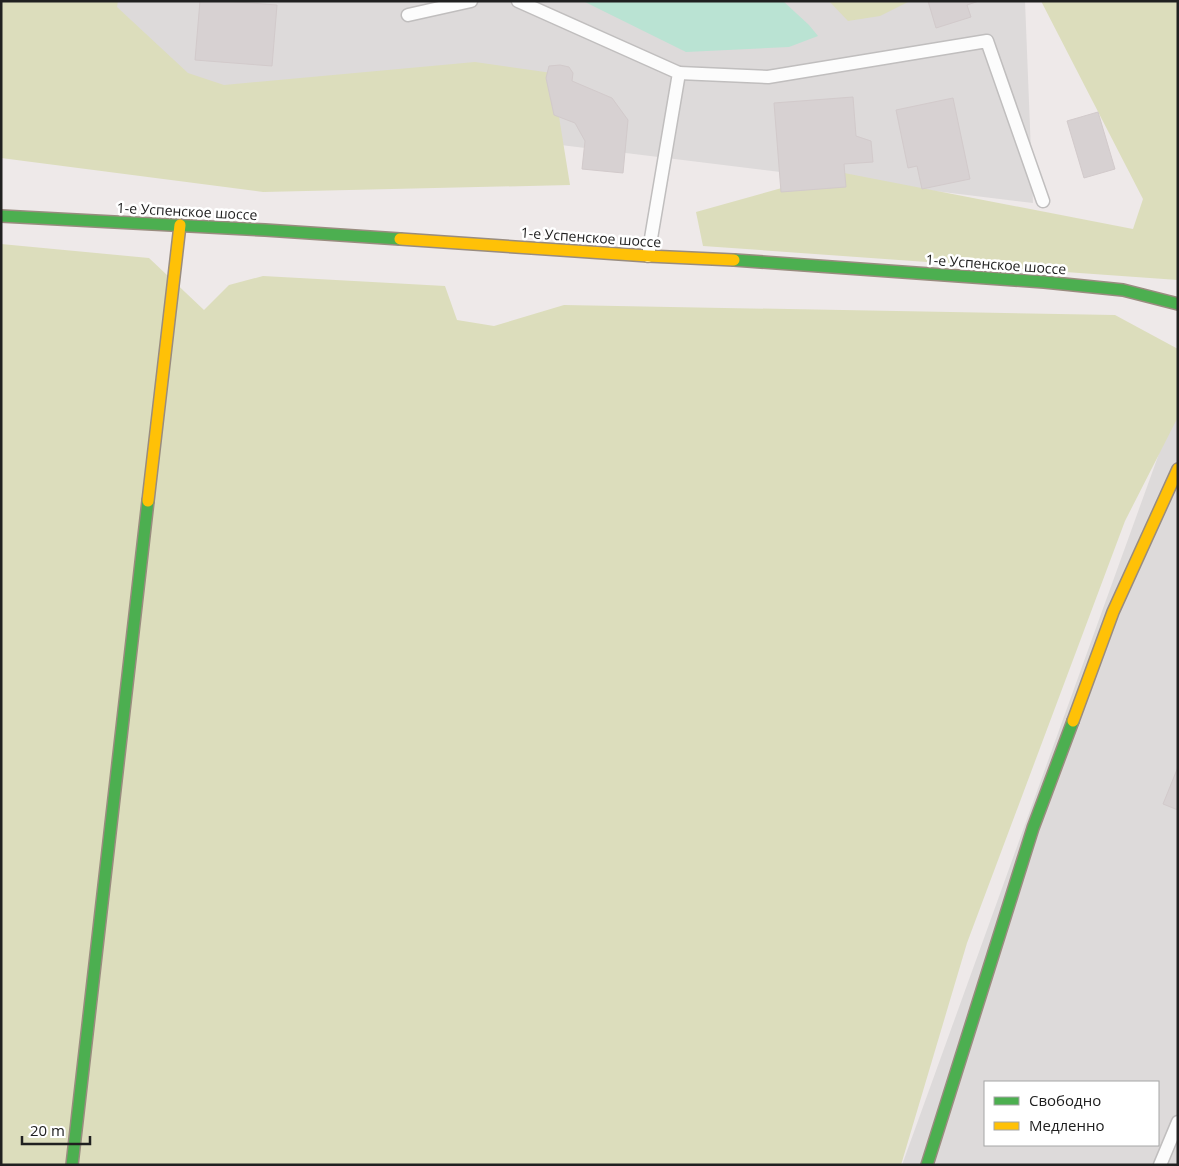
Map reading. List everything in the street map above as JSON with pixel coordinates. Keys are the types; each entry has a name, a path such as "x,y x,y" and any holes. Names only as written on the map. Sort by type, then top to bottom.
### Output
{"street":[{"name":"1-е Успенское шоссе","path":"1,216 284,231 1044,282 1123,290 1178,304"},
{"path":"72,1165 180,225"},
{"path":"927,1165 1036,818 1113,612 1178,470"}],"lane":[{"path":"408,15 472,1"},
{"path":"518,1 679,73 768,77 987,41 1044,201"},
{"path":"648,256 679,73"},
{"path":"1160,1165 1178,1122"}],"shaded area":[{"path":"1,1 1025,1 1033,203 121,91"},
{"path":"1,1 118,1 117,7 188,73 224,85 475,62 552,73 570,185 263,192 1,158"},
{"path":"583,1 783,1 818,36 789,47 686,52"},
{"path":"829,1 910,1 880,16 848,21"},
{"path":"1041,1 1178,1 1178,280 703,246 696,212 839,172 1133,229 1143,199"},
{"path":"1,244 149,258 204,310 229,285 263,276 445,286 457,320 494,326 564,305 1115,315 1178,349 1178,417 1125,521 967,943 901,1165 1,1165"},
{"path":"1178,401 1178,1165 902,1165"}],"building":[{"path":"200,1 277,5 272,66 195,60"},
{"path":"928,1 979,1 967,5 971,17 936,28"},
{"path":"560,65 569,67 573,73 572,81 612,98 628,120 623,173 582,169 585,141 575,123 554,115 546,78 549,66"},
{"path":"853,97 856,136 871,141 873,162 844,164 846,187 781,192 774,103"},
{"path":"953,98 970,179 922,189 917,166 908,168 896,110"},
{"path":"1098,112 1115,169 1084,178 1067,121"},
{"path":"1178,767 1178,810 1163,804"}],"traffic: fast":[{"path":"1,216 400,239"},
{"path":"734,260 1044,282 1123,290 1178,304"},
{"path":"72,1165 148,501"},
{"path":"927,1165 1033,828 1073,721"}],"traffic: slow":[{"path":"148,501 180,225"},
{"path":"400,239 734,260"},
{"path":"1073,721 1113,612 1178,469"}]}
